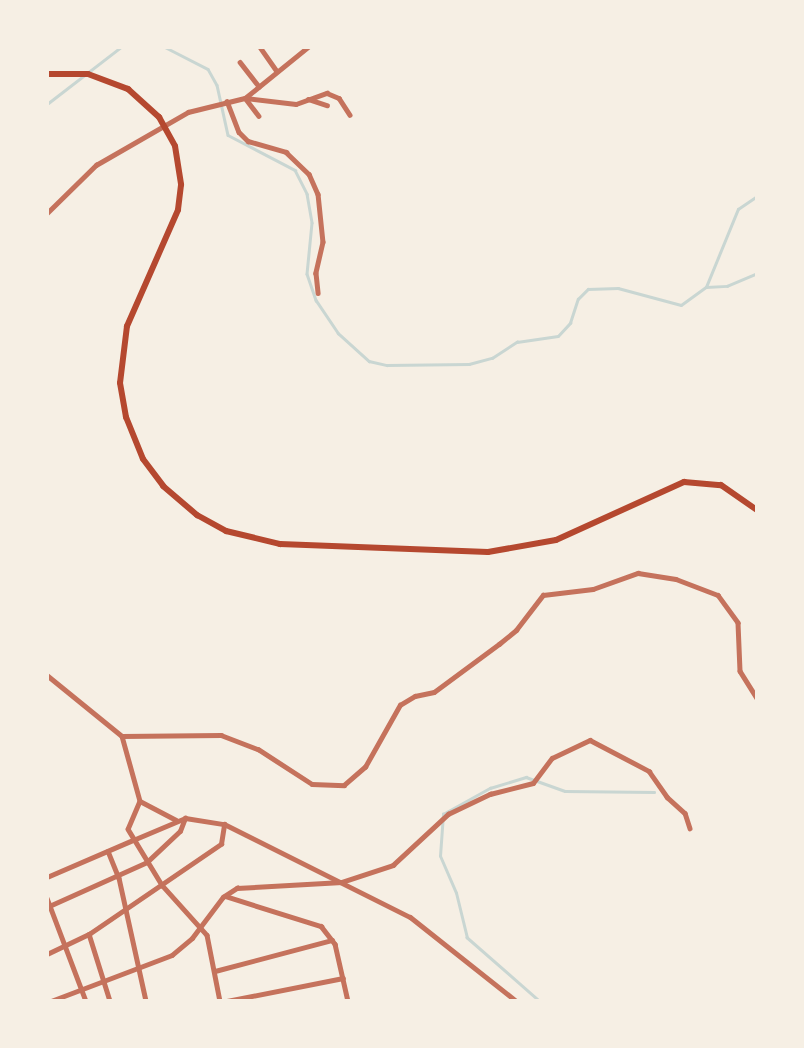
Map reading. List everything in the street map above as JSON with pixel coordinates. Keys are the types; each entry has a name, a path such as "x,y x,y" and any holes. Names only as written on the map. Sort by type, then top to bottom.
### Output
{"main road":[{"path":"47,74 88,74 114,82 141,98 172,138 181,186 173,227 124,336 120,374 127,417 152,472 186,507 226,531 289,544 488,552 543,544 590,527 661,489 694,481 721,485 757,510"}],"street":[{"path":"260,47 276,70"},
{"path":"245,98 276,70 309,47"},
{"path":"240,62 259,86"},
{"path":"47,213 96,165 188,112 245,98 296,104 327,93 339,97 351,115"},
{"path":"245,98 259,116"},
{"path":"307,99 327,105"},
{"path":"226,101 239,132 248,141 286,152 309,174 318,194 323,231 318,293"},
{"path":"122,736 221,735 258,750 312,784 344,785 365,767 400,705 439,689 499,644 516,630 543,595 593,589 638,573 676,579 718,594 738,622 740,671 757,698"},
{"path":"47,675 122,736 140,801 129,822 133,840 162,885 207,935 220,1001"},
{"path":"51,1001 82,986 172,955 200,927 225,896 237,888 342,882 393,865 448,814 490,794 533,783 552,758 590,740 649,771 685,813 690,828"},
{"path":"140,801 176,820"},
{"path":"49,906 119,878 147,862 171,841 185,818"},
{"path":"47,877 176,820 185,818 224,824 342,882 424,927 516,1001"},
{"path":"47,954 89,934 221,844 224,824"},
{"path":"108,851 119,878 123,909 146,1001"},
{"path":"225,896 315,922 332,940 348,1001"},
{"path":"47,898 68,944 86,1001"},
{"path":"89,934 110,1001"},
{"path":"215,971 332,940"},
{"path":"227,1001 344,978"}],"waterway":[{"path":"47,104 121,47"},
{"path":"165,47 208,69 217,85 228,135 295,170 307,194 312,223 307,274 316,300 338,333 369,361 387,365 469,364 492,358 517,342 558,336 570,323 578,299 588,289 618,288 681,305 706,287 727,286 757,273"},
{"path":"706,287 738,209 757,196"},
{"path":"539,1001 467,938 456,893 440,856 443,814 490,788 526,777 565,791 654,792"}]}
